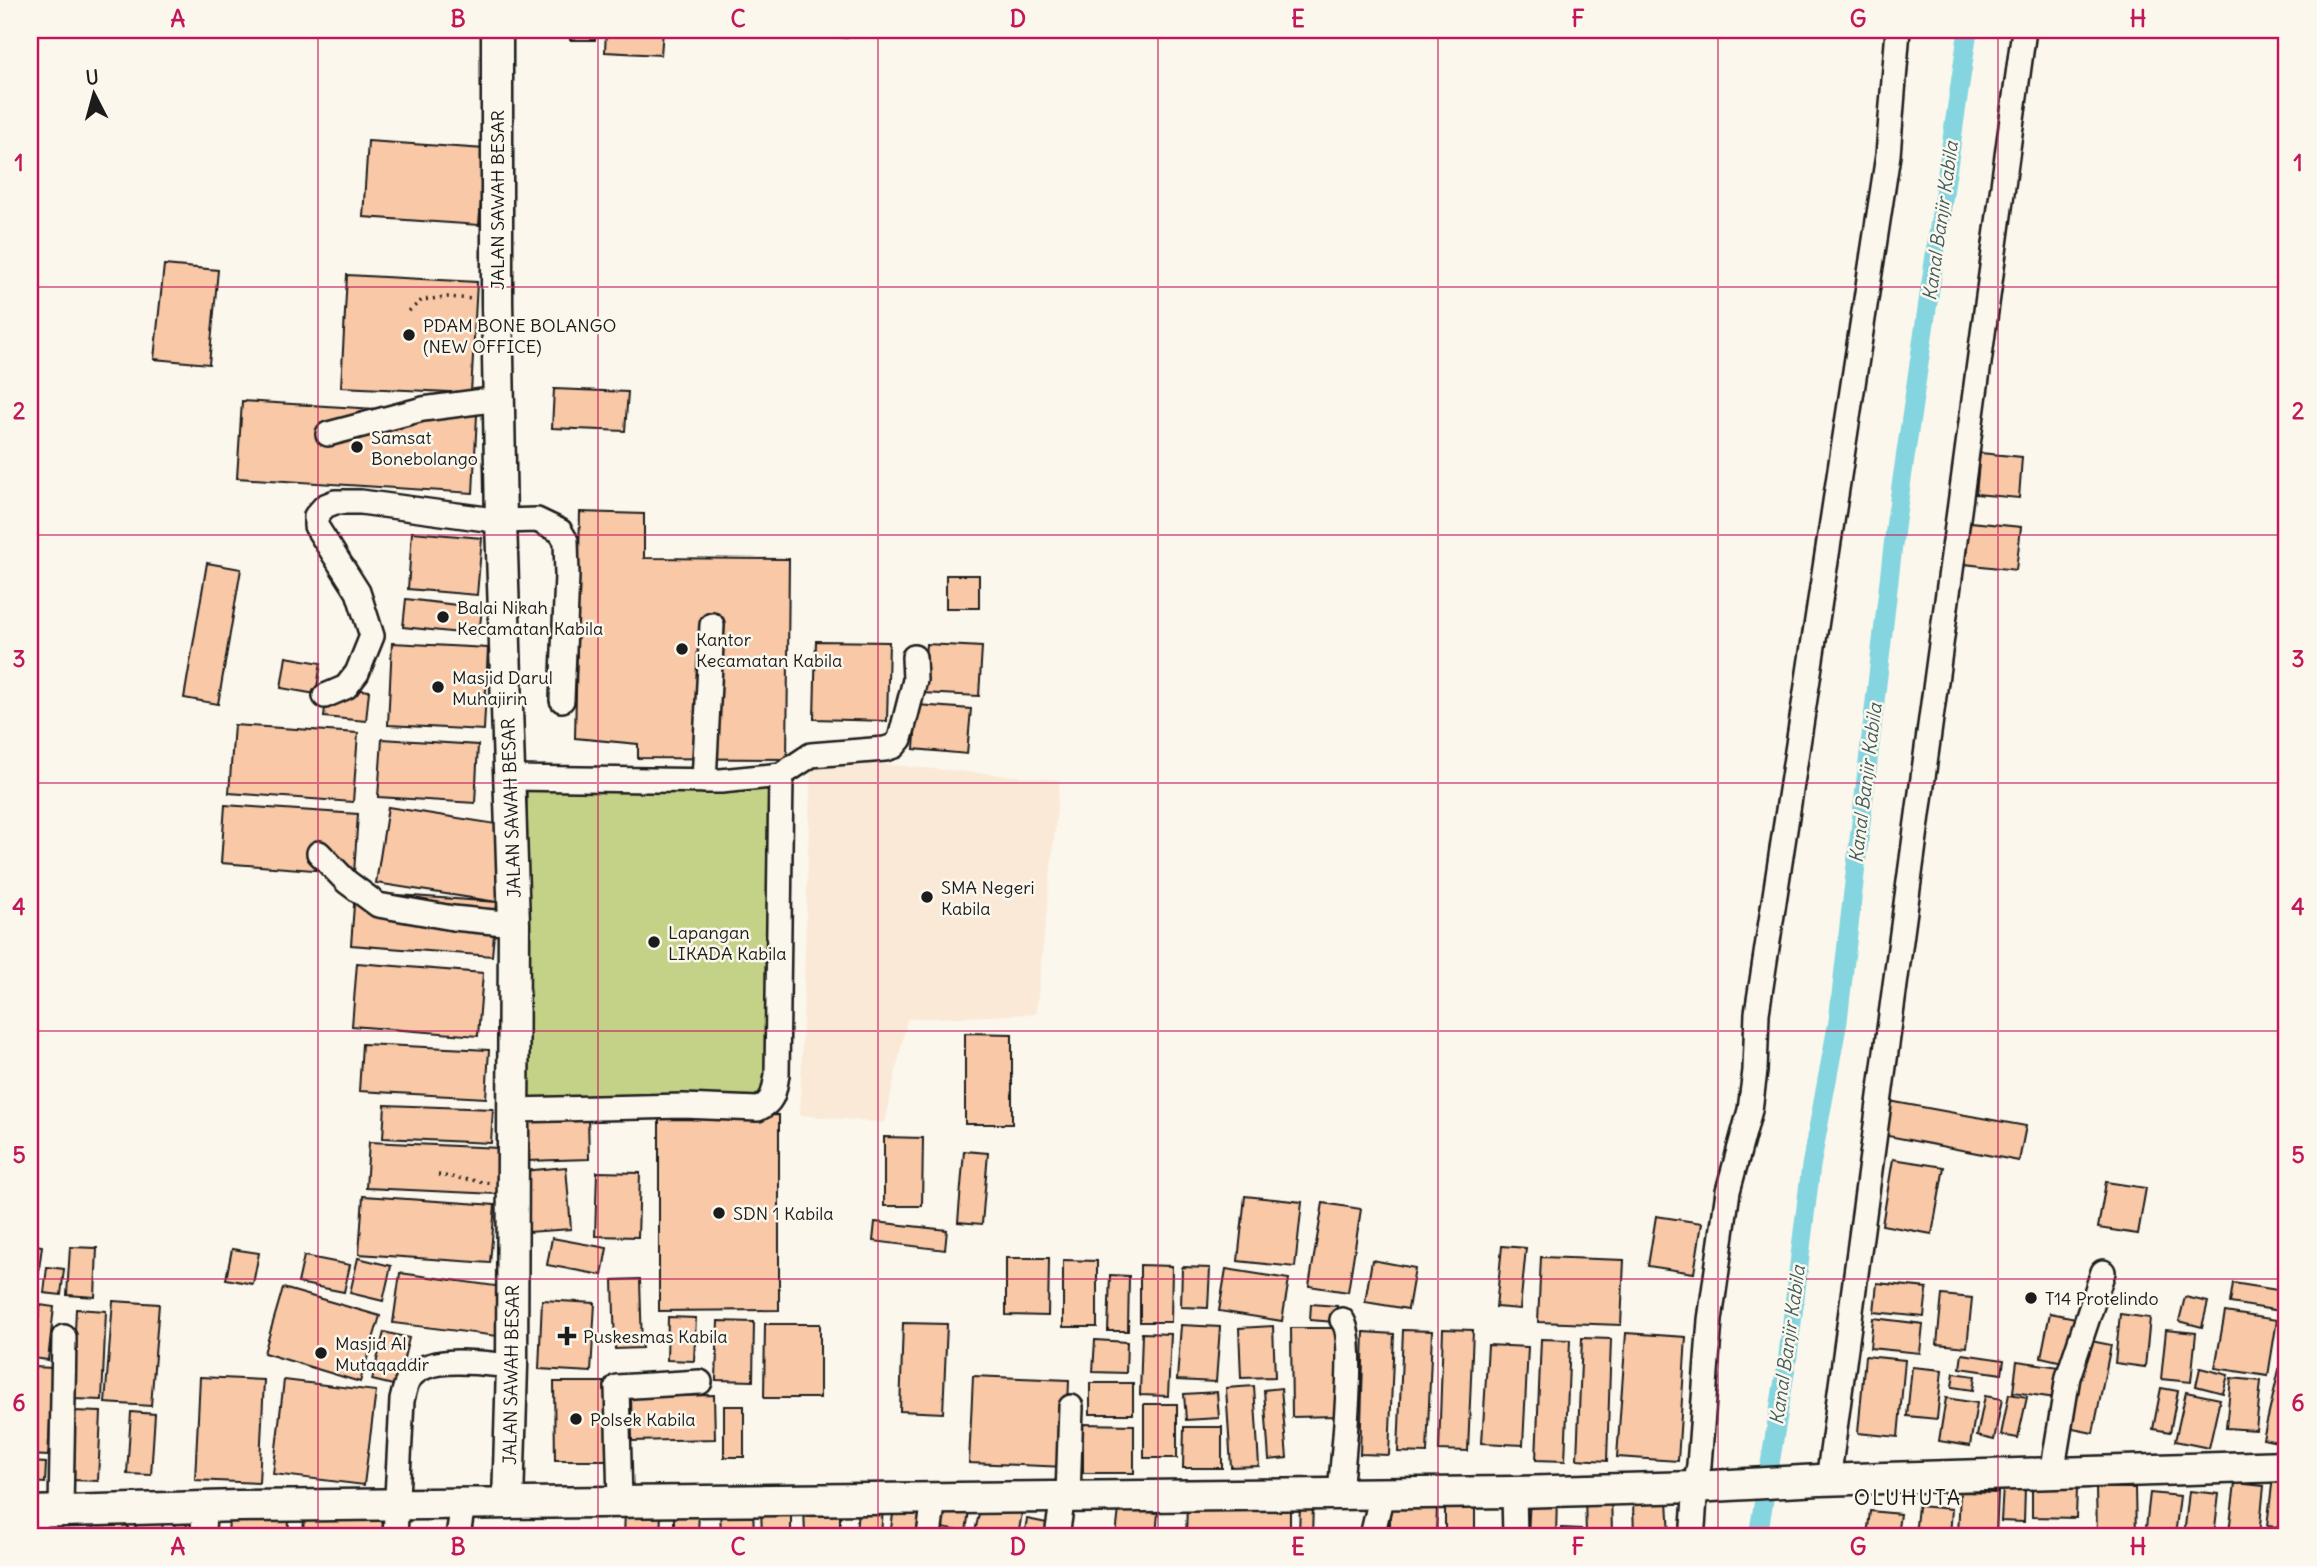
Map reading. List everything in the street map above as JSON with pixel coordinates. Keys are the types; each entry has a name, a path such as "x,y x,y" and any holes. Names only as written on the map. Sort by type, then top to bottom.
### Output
{"main road":[{"name":"JALAN SAWAH BESAR","path":"497,30 497,301 501,521 514,924 512,1366 508,1503"},
{"path":"30,1512 620,1501 1514,1492 2287,1466"}],"street":[{"path":"1692,1536 1700,1486 1699,1465 1710,1320 1728,1191 1750,1110 1755,1071 1756,1013 1888,155 1898,30"},
{"path":"1824,1480 2024,30"},
{"path":"328,434 424,409 499,399"},
{"path":"325,696 346,687 357,673 372,636 358,592 324,542 316,526 316,516 325,506 335,502 361,502 501,521 537,520 560,531 566,541 567,575 562,700"},
{"path":"704,781 712,625"},
{"path":"510,778 704,781 781,775 811,755 885,749 894,746 900,739 915,680 914,657"},
{"path":"514,1110 683,1106 758,1108 768,1105 773,1097 777,1075 779,1037 781,775"},
{"path":"319,853 347,882 377,905 453,918 514,924"},
{"path":"779,1037 804,1039"},
{"path":"2052,1474 2068,1377 2103,1272"},
{"path":"1340,1494 1348,1360 1347,1327 1342,1320"},
{"path":"61,1511 64,1337"},
{"path":"395,1536 402,1400 411,1377 419,1370 439,1363 512,1366"},
{"path":"620,1501 617,1387 701,1382"},
{"path":"1057,1536 1065,1496 1071,1406"},
{"path":"1514,1492 1515,1536"},
{"path":"1372,1536 1382,1493"},
{"path":"929,1536 934,1497"},
{"path":"458,1536 463,1504"},
{"path":"203,1536 204,1507"}],"path":[{"path":"409,311 422,300 447,297 497,301"},
{"path":"438,1175 513,1187"}],"shaded area":[{"name":"SMA Negeri Kabila","path":"811,758 1060,780 1036,1014 907,1019 885,1123 800,1115"}],"green space":[{"name":"Lapangan LIKADA Kabila","path":"527,784 785,787 778,1096 527,1104"}],"building":[{"path":"525,30 565,30 565,35 525,36"},
{"path":"570,30 595,30 595,40 570,40"},
{"path":"606,30 663,30 661,55 605,52"},
{"path":"779,30 848,30 847,38"},
{"path":"368,141 485,149 479,225 363,217"},
{"path":"164,265 218,270 209,364 154,359"},
{"name":"PDAM BONE BOLANGO (NEW OFFICE)","path":"347,275 477,282 471,393 341,387"},
{"path":"554,389 628,392 625,431 552,428"},
{"name":"Samsat Bonebolango","path":"242,401 477,415 473,493 237,478"},
{"path":"1980,453 2022,457 2019,498 1976,494"},
{"name":"Kantor Kecamatan Kabila","path":"580,512 644,514 644,558 789,559 787,759 638,758 638,744 575,738"},
{"path":"1970,522 2021,527 2016,570 1965,564"},
{"path":"412,532 482,538 477,595 408,589"},
{"path":"207,563 241,569 218,704 184,698"},
{"path":"946,575 979,575 979,608 946,608"},
{"name":"Balai Nikah Kecamatan Kabila","path":"406,599 482,608 479,635 403,627"},
{"path":"816,641 889,642 887,721 814,719"},
{"name":"Masjid Darul Muhajirin","path":"392,643 488,648 484,730 388,725"},
{"path":"926,644 982,647 979,696 922,693"},
{"path":"286,657 321,663 316,694 281,688"},
{"path":"327,686 369,691 366,721 324,717"},
{"path":"917,705 971,709 967,754 914,749"},
{"path":"234,725 358,733 353,802 229,793"},
{"path":"382,739 478,745 475,803 378,797"},
{"path":"225,805 358,814 354,873 221,863"},
{"path":"388,807 509,826 497,902 376,883"},
{"path":"355,892 497,902 492,956 351,945"},
{"path":"357,963 483,973 478,1036 352,1026"},
{"path":"965,1033 1012,1034 1012,1124 965,1124"},
{"path":"362,1044 489,1050 486,1098 359,1091"},
{"path":"1889,1101 2026,1126 2019,1161 1883,1135"},
{"path":"385,1105 493,1109 491,1143 383,1138"},
{"name":"SDN 1 Kabila","path":"779,1115 779,1310 659,1311 659,1116"},
{"path":"588,1117 589,1159 527,1161 526,1120"},
{"path":"884,1137 923,1138 922,1206 884,1206"},
{"path":"369,1142 499,1148 497,1194 366,1188"},
{"path":"964,1151 988,1153 982,1224 958,1222"},
{"path":"1893,1159 1944,1167 1932,1234 1882,1225"},
{"path":"566,1167 571,1229 528,1232 523,1171"},
{"path":"597,1172 640,1173 638,1237 595,1236"},
{"path":"2106,1182 2146,1188 2138,1234 2098,1228"},
{"path":"363,1196 495,1205 490,1263 359,1254"},
{"path":"1245,1196 1302,1202 1295,1267 1238,1261"},
{"path":"1323,1203 1361,1209 1348,1292 1309,1286"},
{"path":"1656,1216 1702,1223 1694,1273 1648,1266"},
{"path":"875,1222 947,1230 945,1250 873,1241"},
{"path":"552,1238 607,1248 602,1275 547,1265"},
{"path":"30,1244 42,1246 30,1338"},
{"path":"1502,1246 1526,1248 1520,1309 1496,1307"},
{"path":"70,1247 97,1248 95,1297 67,1295"},
{"path":"232,1249 259,1253 253,1284 226,1279"},
{"path":"304,1256 350,1265 344,1292 298,1283"},
{"path":"1541,1257 1624,1260 1621,1325 1538,1322"},
{"path":"358,1258 391,1266 383,1301 350,1293"},
{"path":"1006,1258 1049,1258 1048,1316 1006,1315"},
{"path":"1063,1260 1097,1261 1097,1327 1063,1327"},
{"path":"1372,1260 1415,1268 1408,1309 1365,1302"},
{"path":"1140,1265 1172,1266 1171,1322 1140,1322"},
{"path":"47,1267 64,1269 61,1295 44,1293"},
{"path":"1182,1267 1210,1268 1208,1308 1181,1307"},
{"path":"1226,1269 1289,1279 1282,1321 1219,1311"},
{"path":"400,1273 503,1287 497,1336 393,1323"},
{"path":"1110,1275 1129,1276 1128,1331 1108,1331"},
{"path":"640,1279 642,1348 615,1349 613,1280"},
{"path":"1877,1283 1927,1288 1924,1317 1874,1312"},
{"path":"2233,1283 2284,1291 2281,1311 2230,1303"},
{"path":"283,1288 380,1316 360,1382 264,1353"},
{"path":"1942,1295 1972,1298 1967,1347 1937,1344"},
{"path":"2185,1297 2208,1302 2202,1327 2179,1321"},
{"name":"Puskesmas Kabila","path":"542,1300 595,1303 591,1372 539,1369"},
{"path":"113,1301 159,1304 151,1406 105,1403"},
{"path":"1311,1304 1337,1306 1335,1322 1310,1320"},
{"path":"40,1305 54,1307 48,1360 33,1358"},
{"path":"76,1309 106,1311 102,1400 72,1399"},
{"path":"2287,1311 2287,1352 2282,1352"},
{"path":"2225,1312 2277,1320 2268,1376 2215,1368"},
{"path":"2050,1313 2076,1318 2067,1363 2041,1357"},
{"path":"2120,1314 2150,1318 2145,1367 2115,1363"},
{"path":"668,1317 696,1318 694,1361 667,1360"},
{"path":"1873,1318 1923,1324 1920,1353 1870,1348"},
{"path":"718,1321 754,1322 753,1381 716,1380"},
{"path":"903,1323 947,1324 943,1413 900,1411"},
{"path":"765,1324 820,1324 820,1398 764,1398"},
{"path":"1181,1325 1220,1327 1216,1382 1177,1380"},
{"path":"1273,1326 1275,1377 1241,1378 1239,1328"},
{"path":"1291,1328 1336,1328 1337,1416 1292,1417"},
{"path":"1443,1329 1473,1330 1468,1451 1439,1450"},
{"path":"1403,1330 1432,1331 1427,1453 1398,1452"},
{"path":"2166,1330 2196,1333 2191,1382 2161,1379"},
{"path":"384,1332 409,1338 397,1386 372,1380"},
{"path":"1364,1332 1394,1334 1389,1455 1360,1454"},
{"path":"1142,1333 1171,1334 1168,1396 1140,1395"},
{"path":"1626,1333 1686,1337 1678,1461 1617,1457"},
{"path":"1582,1338 1611,1339 1607,1461 1577,1459"},
{"path":"1541,1339 1570,1340 1565,1461 1536,1460"},
{"path":"2081,1339 2111,1345 2093,1433 2063,1427"},
{"path":"1095,1340 1127,1342 1126,1373 1093,1372"},
{"path":"1488,1345 1528,1347 1523,1445 1482,1443"},
{"path":"1962,1354 2004,1360 2002,1374 1960,1368"},
{"path":"1865,1356 1905,1360 1898,1437 1858,1433"},
{"path":"2017,1361 2060,1367 2056,1398 2013,1392"},
{"path":"2281,1361 2287,1363 2287,1444 2263,1439"},
{"path":"34,1367 53,1368 48,1456 30,1455"},
{"path":"1912,1367 1942,1370 1937,1419 1907,1416"},
{"path":"2200,1368 2228,1375 2223,1393 2196,1386"},
{"path":"1954,1373 1975,1376 1973,1390 1952,1387"},
{"path":"973,1376 1069,1380 1066,1467 969,1463"},
{"path":"200,1377 264,1380 259,1483 195,1480"},
{"path":"2231,1378 2261,1381 2256,1430 2226,1428"},
{"path":"284,1380 376,1391 364,1485 273,1474"},
{"path":"554,1382 606,1382 606,1460 555,1460"},
{"path":"1090,1383 1133,1383 1133,1414 1090,1414"},
{"path":"1254,1386 1259,1466 1231,1467 1226,1388"},
{"path":"1281,1388 1287,1458 1269,1460 1264,1390"},
{"path":"2161,1388 2178,1391 2170,1432 2153,1429"},
{"path":"1217,1392 1219,1418 1186,1420 1184,1394"},
{"path":"2186,1392 2220,1399 2209,1448 2175,1441"},
{"path":"2009,1394 2027,1397 2018,1438 2001,1435"},
{"path":"714,1395 715,1439 632,1441 631,1397"},
{"path":"1985,1396 2002,1399 1994,1440 1977,1436"},
{"path":"1946,1398 1977,1403 1970,1446 1939,1441"},
{"path":"1144,1404 1177,1404 1177,1458 1144,1458"},
{"path":"724,1406 744,1406 744,1457 724,1457"},
{"path":"73,1411 101,1412 98,1481 70,1480"},
{"path":"131,1412 155,1414 151,1475 127,1474"},
{"path":"1083,1424 1134,1425 1134,1473 1083,1473"},
{"path":"1184,1427 1222,1427 1222,1468 1183,1468"},
{"path":"30,1462 46,1463 45,1483 30,1482"},
{"path":"2273,1477 2287,1479 2287,1528 2267,1526"},
{"path":"2235,1483 2264,1486 2259,1535 2229,1532"},
{"path":"2003,1486 2025,1487 2024,1522 2001,1521"},
{"path":"2032,1487 2077,1488 2076,1518 2032,1517"},
{"path":"2096,1488 2135,1488 2136,1536 2097,1536"},
{"path":"2189,1491 2219,1494 2214,1536 2184,1536"},
{"path":"1611,1492 1612,1534 1586,1535 1585,1493"},
{"path":"1960,1492 1998,1493 1996,1536 1958,1536"},
{"path":"2150,1493 2180,1496 2175,1536 2145,1536"},
{"path":"1530,1496 1557,1497 1556,1536 1528,1536"},
{"path":"1668,1500 1670,1536 1634,1536 1633,1501"},
{"path":"1300,1503 1313,1504 1312,1536 1299,1536"},
{"path":"1445,1503 1475,1503 1475,1536 1445,1536"},
{"path":"1187,1504 1290,1505 1290,1536 1186,1536"},
{"path":"981,1505 1022,1513 1018,1536 974,1536"},
{"path":"804,1506 840,1506 840,1536 805,1536"},
{"path":"858,1506 883,1507 881,1536 856,1536"},
{"path":"945,1506 969,1510 966,1532 941,1528"},
{"path":"1918,1506 1952,1509 1950,1536 1915,1536"},
{"path":"720,1507 753,1507 754,1536 721,1536"},
{"path":"894,1507 924,1511 921,1536 890,1536"},
{"path":"1390,1507 1437,1507 1436,1536 1390,1536"},
{"path":"791,1508 791,1536 762,1536 761,1509"},
{"path":"1119,1509 1158,1513 1156,1536 1116,1536"},
{"path":"674,1510 699,1510 698,1536 674,1536"},
{"path":"1870,1511 1900,1514 1897,1536 1867,1536"},
{"path":"625,1512 661,1514 660,1536 624,1536"},
{"path":"137,1516 163,1518 162,1536 135,1536"},
{"path":"304,1516 387,1521 386,1536 303,1536"},
{"path":"229,1518 289,1521 288,1536 228,1536"},
{"path":"175,1519 187,1520 186,1536 174,1536"},
{"path":"1027,1519 1057,1525 1055,1536 1024,1536"},
{"path":"94,1520 128,1521 128,1536 93,1536"},
{"path":"1562,1528 1581,1529 1580,1536 1562,1536"},
{"path":"1069,1532 1108,1536 1069,1536"},
{"path":"1332,1533 1355,1533 1355,1536 1332,1536"}],"waterway":[{"name":"Kanal Banjir Kabila","path":"1758,1536 1788,1355 1811,1166 1838,1021 1896,520 1968,30"}],"place":[{"name":"PDAM BONE BOLANGO (NEW OFFICE)","path":"409,335"},
{"name":"Samsat Bonebolango","path":"357,447"},
{"name":"Balai Nikah Kecamatan Kabila","path":"443,617"},
{"name":"Kantor Kecamatan Kabila","path":"682,649"},
{"name":"Masjid Darul Muhajirin","path":"438,687"},
{"name":"SMA Negeri Kabila","path":"927,897"},
{"name":"Lapangan LIKADA Kabila","path":"654,942"},
{"name":"SDN 1 Kabila","path":"719,1213"},
{"name":"T14 Protelindo","path":"2031,1298"},
{"name":"Puskesmas Kabila","path":"567,1336"},
{"name":"Masjid Al Mutaqaddir","path":"321,1353"},
{"name":"Polsek Kabila","path":"576,1419"}],"district":[{"name":"OLUHUTA","path":"1908,1497"}]}
